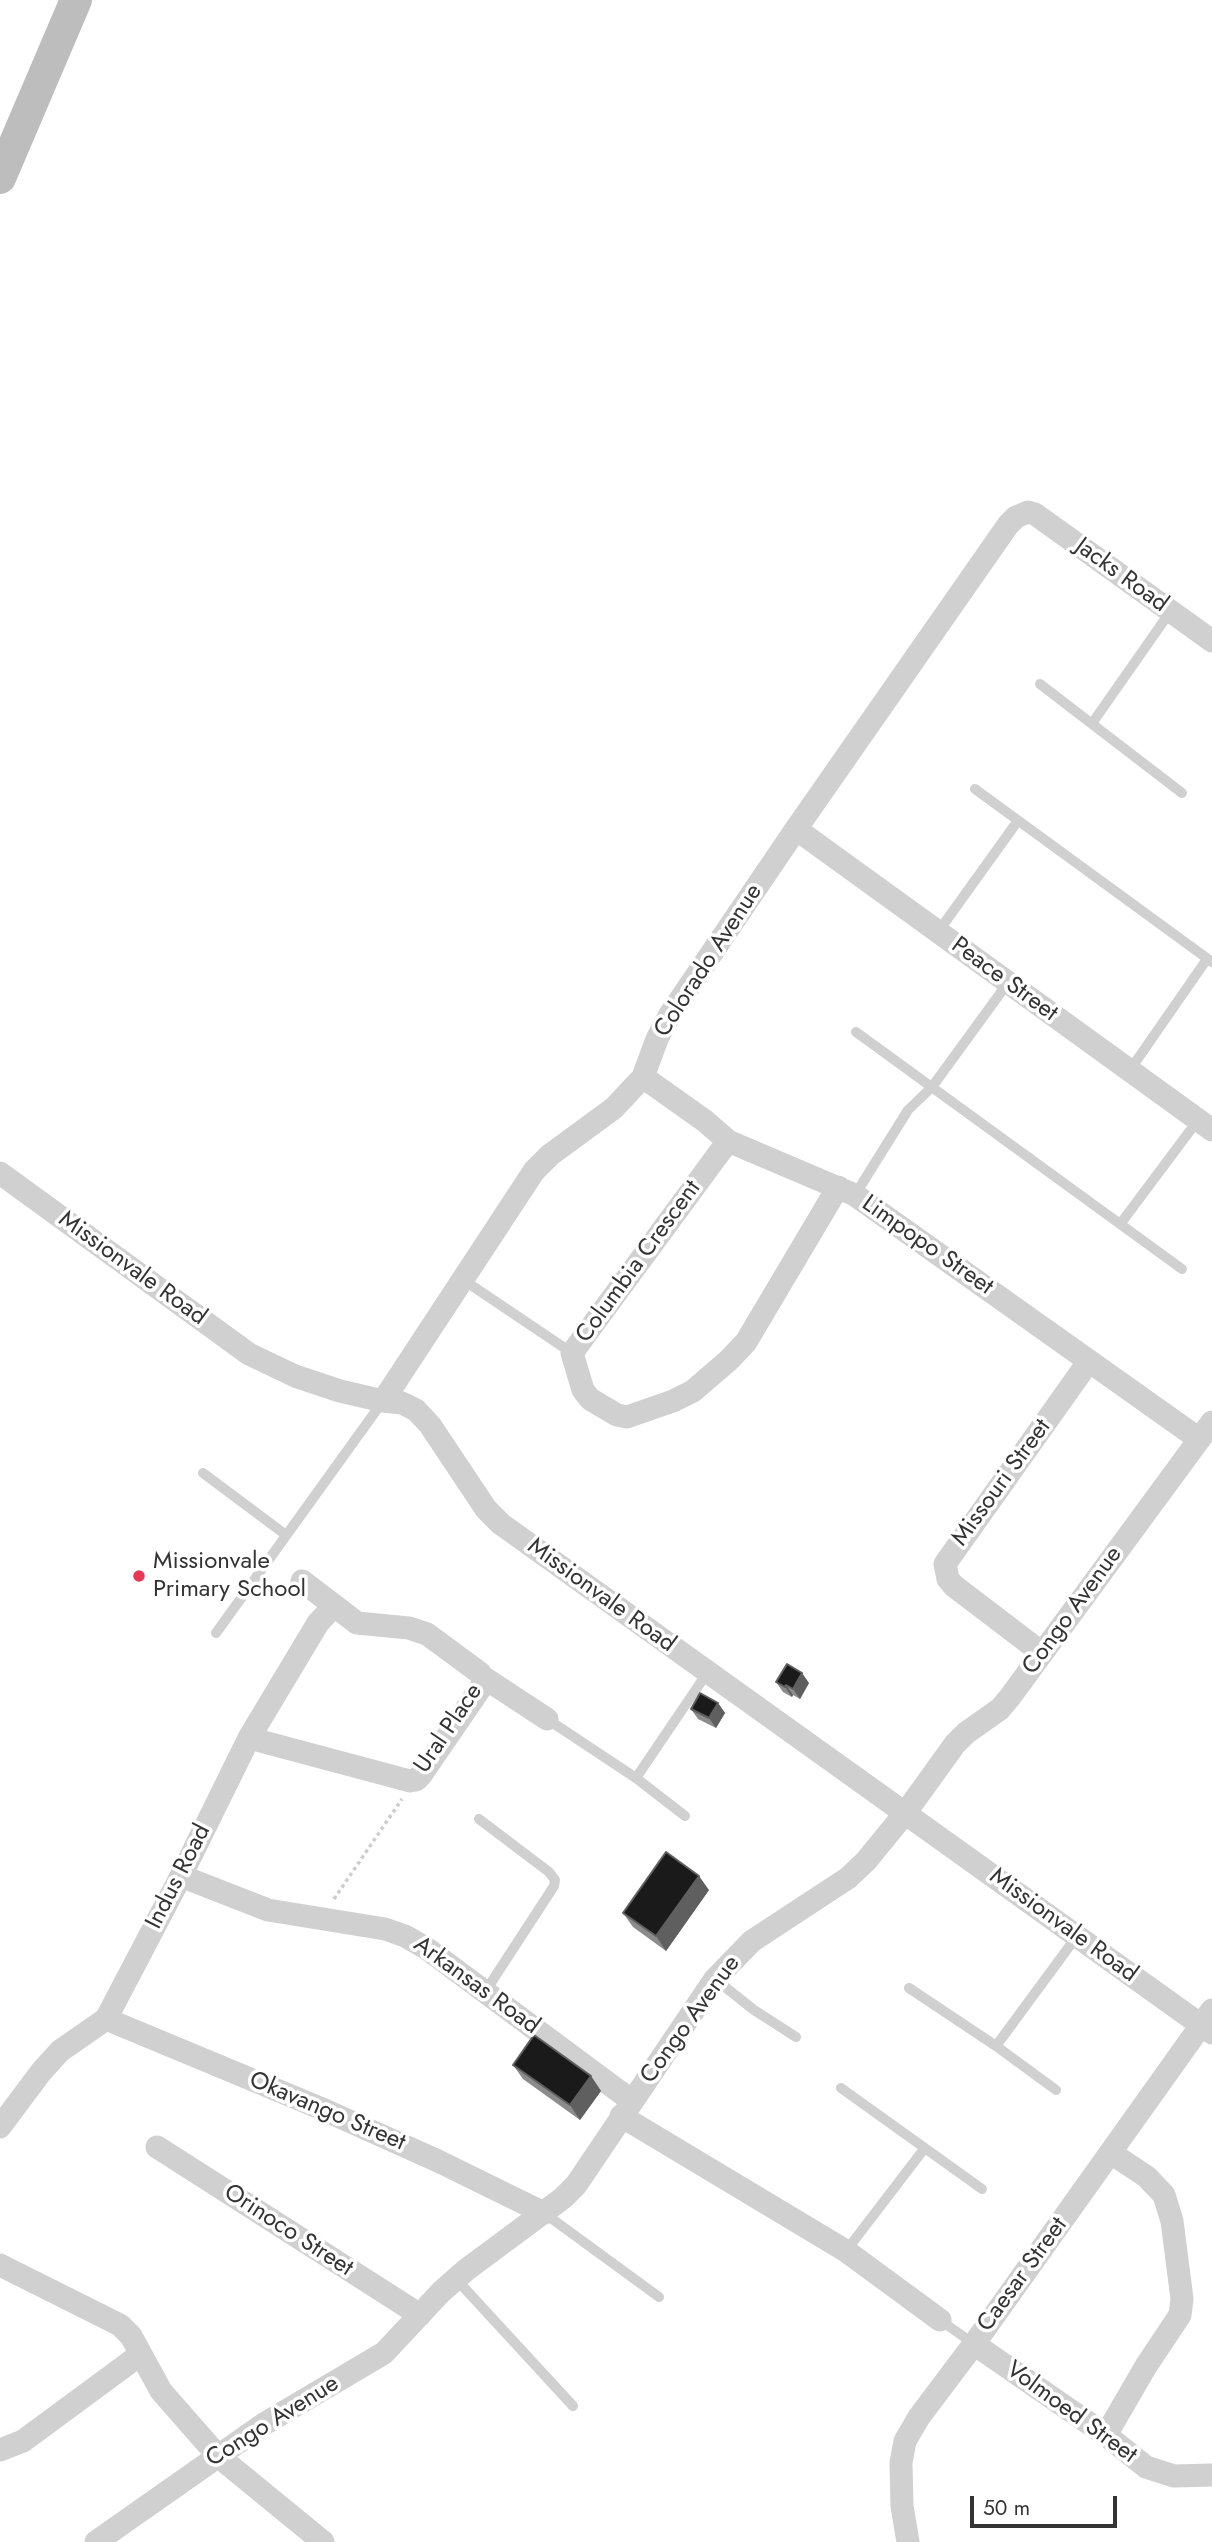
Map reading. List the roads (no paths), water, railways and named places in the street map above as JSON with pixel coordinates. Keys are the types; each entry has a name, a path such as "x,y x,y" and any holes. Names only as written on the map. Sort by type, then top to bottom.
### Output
{"main road":[{"path":"0,177 76,0"}],"street":[{"name":"Jacks Road","path":"1028,512 1035,514 1212,642"},
{"name":"Colorado Avenue","path":"383,1401 534,1171 550,1155 614,1108 643,1077 669,1016 796,829 1008,525 1016,516 1028,512"},
{"name":"Peace Street","path":"796,829 1205,1125"},
{"name":"Limpopo Street","path":"643,1077 696,1114 728,1141 846,1191 1090,1361 1206,1430"},
{"name":"Columbia Crescent","path":"728,1141 572,1353 583,1390 590,1399 617,1415 627,1417 648,1411 694,1391 715,1375 746,1342 846,1191"},
{"name":"Missionvale Road","path":"0,1173 249,1354 295,1376 340,1391 402,1403 416,1410 430,1425 486,1509 501,1524 1077,1936 1208,2023"},
{"name":"Missouri Street","path":"1042,1653 954,1586 948,1579 945,1564 1090,1361"},
{"name":"Congo Avenue","path":"96,2542 264,2424 384,2353 456,2279 544,2213 576,2185 715,1979 752,1941 848,1878 866,1861 956,1744 966,1733 1000,1709 1206,1430"},
{"name":"Ural Place","path":"249,1738 410,1781 416,1780 482,1688 483,1677 426,1634 409,1628 357,1623 302,1581"},
{"name":"Indus Road","path":"0,2127 60,2051 106,2019 249,1738 318,1623 334,1606"},
{"path":"483,1677 547,1719"},
{"name":"Arkansas Road","path":"181,1876 268,1910 384,1929 405,1936 485,1992 627,2108 846,2251 940,2320"},
{"name":"Okavango Street","path":"106,2019 320,2108 544,2213"},
{"name":"Caesar Street","path":"908,2542 902,2506 901,2463 905,2441 919,2417 1111,2152 1208,2023"},
{"name":"Orinoco Street","path":"157,2147 420,2315"},
{"path":"1106,2435 1146,2366 1180,2315 1182,2298 1172,2221 1164,2195 1147,2177 1111,2152"},
{"path":"0,2265 120,2325 131,2336 160,2391 218,2456 323,2542"},
{"name":"Volmoed Street","path":"974,2343 1106,2435 1146,2467 1174,2476 1212,2476"},
{"path":"0,2450 23,2441 141,2354"}],"lane":[{"path":"1093,723 1170,612"},
{"path":"1040,684 1182,793"},
{"path":"975,789 1209,960 1130,1070"},
{"path":"938,932 1017,822"},
{"path":"846,1191 908,1110 932,1087 1007,984"},
{"path":"856,1032 1182,1269"},
{"path":"1121,1223 1205,1125"},
{"path":"461,1279 572,1353"},
{"path":"216,1633 383,1401"},
{"path":"203,1473 286,1535"},
{"path":"636,1778 707,1673"},
{"path":"547,1719 636,1778 685,1816"},
{"path":"479,1819 550,1872 555,1880 554,1886 485,1992"},
{"path":"996,2046 1077,1936"},
{"path":"715,1979 754,2010 796,2037"},
{"path":"909,1988 1056,2090"},
{"path":"841,2088 982,2189"},
{"path":"846,2251 924,2149"},
{"path":"544,2213 659,2297"},
{"path":"456,2279 573,2406"},
{"path":"940,2320 974,2343"}],"place":[{"name":"Missionvale Primary School","path":"139,1576"}]}
